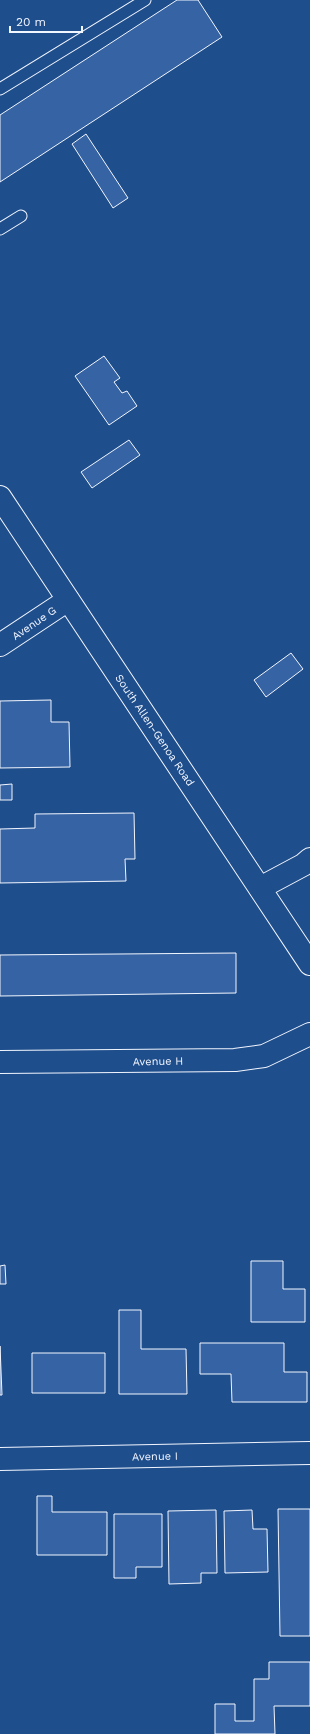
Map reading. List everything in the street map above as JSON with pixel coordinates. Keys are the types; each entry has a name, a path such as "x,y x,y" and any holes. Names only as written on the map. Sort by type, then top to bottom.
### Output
{"street":[{"name":"South Allen-Genoa Road","path":"0,497 310,964"},
{"name":"Avenue G","path":"0,646 68,600"},
{"path":"260,888 303,865 310,859"},
{"name":"Avenue H","path":"0,1062 235,1060 264,1056 310,1034"},
{"name":"Avenue I","path":"0,1459 310,1453"}],"lane":[{"path":"0,89 145,0"},
{"path":"0,229 21,216"}],"building":[{"path":"177,0 198,0 222,37 0,182 0,115"},
{"path":"86,134 128,198 113,208 72,144"},
{"path":"104,356 120,378 114,382 122,393 127,391 137,406 109,425 75,376"},
{"path":"129,440 140,455 92,488 81,472"},
{"path":"291,653 303,669 266,697 254,680"},
{"path":"51,700 51,722 69,722 70,767 0,768 0,701"},
{"path":"12,784 12,800 0,800 0,785"},
{"path":"134,813 135,859 125,859 126,881 0,883 0,829 35,828 35,814"},
{"path":"236,953 236,993 0,996 0,955"},
{"path":"251,1261 283,1261 283,1289 305,1289 305,1322 251,1322"},
{"path":"5,1265 6,1284 0,1284 0,1266"},
{"path":"119,1310 141,1310 141,1349 186,1349 187,1394 119,1394"},
{"path":"200,1343 284,1343 284,1372 307,1372 307,1402 232,1402 231,1374 200,1374"},
{"path":"0,1346 2,1395 0,1395"},
{"path":"32,1353 105,1353 105,1393 32,1393"},
{"path":"37,1496 52,1496 52,1512 107,1512 107,1555 37,1555"},
{"path":"278,1509 310,1509 310,1636 280,1636"},
{"path":"216,1510 217,1573 201,1573 201,1583 169,1584 168,1511"},
{"path":"252,1510 253,1529 267,1529 268,1572 225,1573 224,1511"},
{"path":"114,1514 162,1514 162,1567 136,1567 136,1578 114,1578"},
{"path":"269,1662 310,1662 310,1706 274,1706 275,1734 215,1734 215,1704 235,1704 235,1721 254,1721 254,1679 269,1679"}]}
